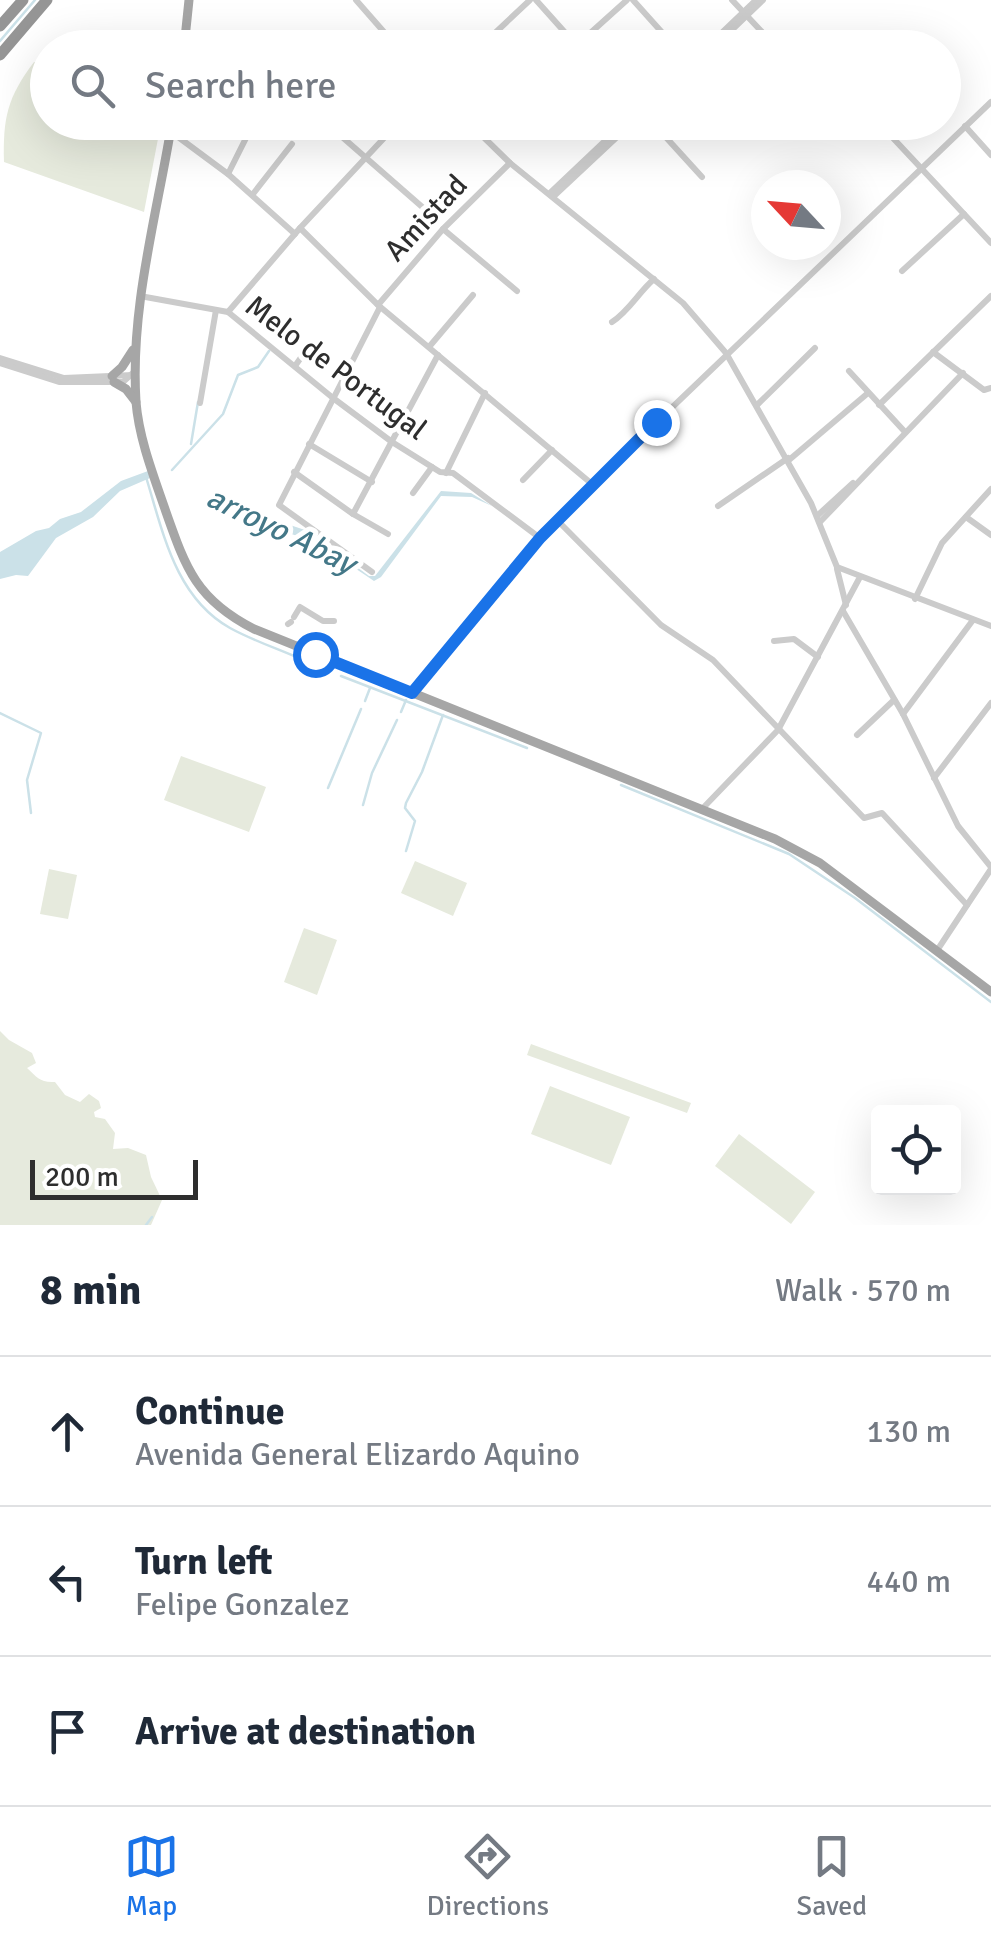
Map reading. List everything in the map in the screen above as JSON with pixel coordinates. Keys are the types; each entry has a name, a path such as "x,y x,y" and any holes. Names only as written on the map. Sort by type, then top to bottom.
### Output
{"highway":[{"path":"1,25 8,0"},
{"path":"1,25 23,0"},
{"path":"0,55 47,0"}],"main road":[{"path":"187,30 192,0"},
{"path":"169,140 140,296 134,347 136,402 153,474 193,580 219,609 254,629 703,808 820,862 991,992"},
{"path":"134,347 113,379 136,402"}],"street":[{"path":"356,0 382,30"},
{"path":"500,30 533,0 562,30"},
{"path":"596,30 630,0 659,30"},
{"path":"732,0 760,30"},
{"path":"728,30 760,0"},
{"path":"961,130 991,102"},
{"path":"965,126 991,155"},
{"path":"187,140 592,484"},
{"path":"228,174 245,140"},
{"path":"346,140 428,212"},
{"path":"228,312 384,140"},
{"path":"487,140 683,303 726,353 788,459 819,519 837,568 845,608 958,826 991,868 938,949"},
{"path":"552,195 610,140"},
{"path":"669,140 702,176"},
{"path":"894,140 991,243"},
{"path":"412,693 540,538 592,484 950,140"},
{"path":"253,194 292,144"},
{"name":"Amistad","path":"372,572 279,507 379,306 443,229 510,162"},
{"path":"902,270 964,214"},
{"path":"443,229 517,291"},
{"path":"612,322 654,279"},
{"name":"Melo de Portugal","path":"140,296 228,312 392,442 432,467 453,473 540,538"},
{"path":"429,347 473,296"},
{"path":"880,405 991,296"},
{"path":"200,403 216,310"},
{"path":"757,405 815,348"},
{"path":"295,366 307,349"},
{"path":"933,352 990,389"},
{"path":"353,514 438,354"},
{"path":"0,360 60,382 126,381 135,375"},
{"path":"849,371 905,432"},
{"path":"819,519 963,374"},
{"path":"446,473 484,393"},
{"path":"718,506 788,459 868,393"},
{"path":"310,444 372,482"},
{"path":"523,480 552,450"},
{"path":"413,493 432,467"},
{"path":"294,472 388,534"},
{"path":"916,599 942,542 991,489"},
{"path":"966,517 991,535"},
{"path":"558,520 661,624 713,660 864,818 882,813 967,905"},
{"path":"837,568 991,626"},
{"path":"703,808 778,730 860,577"},
{"path":"292,618 307,611 324,622 334,621"},
{"path":"903,714 973,620"},
{"path":"774,642 794,639 818,658"},
{"path":"857,736 894,700"},
{"path":"934,778 991,703"}],"shaded area":[{"path":"30,68 30,140 158,140 144,212 4,162 8,109"},
{"path":"181,756 266,787 249,832 164,800"},
{"path":"415,861 467,883 453,916 401,893"},
{"path":"49,869 77,875 68,919 40,914"},
{"path":"304,928 337,940 317,995 284,982"},
{"path":"0,1031 32,1053 36,1063 27,1068 39,1079 55,1082 65,1095 80,1102 89,1094 99,1101 101,1108 94,1112 95,1117 105,1119 115,1133 113,1149 128,1148 146,1155 162,1200 151,1225 0,1225"},
{"path":"531,1044 691,1103 687,1113 527,1055"},
{"path":"550,1086 630,1117 611,1165 531,1134"},
{"path":"739,1134 815,1192 791,1224 715,1166"}],"water":[{"path":"148,471 150,478 120,491 93,517 56,538 28,576 0,579 0,552 60,519 81,512 121,481"},
{"name":"arroyo Abay","path":"441,491 471,493 492,506 472,497 441,496 381,577 374,581 319,544 264,524 266,517 308,531 369,576 375,576"}],"waterway":[{"path":"0,41 35,0"},
{"path":"172,470 223,414 238,375 258,367 269,351"},
{"path":"191,444 198,402"},
{"path":"146,477 174,562 196,599 230,628 322,669"},
{"path":"341,676 527,748"},
{"path":"365,701 370,688"},
{"path":"401,712 406,700"},
{"path":"328,788 361,709"},
{"path":"0,713 41,733 27,780 31,813"},
{"path":"406,851 415,821 405,808 406,803 443,715"},
{"path":"363,805 372,773 397,720"},
{"path":"621,785 789,854 855,898 991,1002"},
{"path":"146,1225 152,1217"}],"route":[{"path":"315,654 412,693 540,538 656,422"}]}
